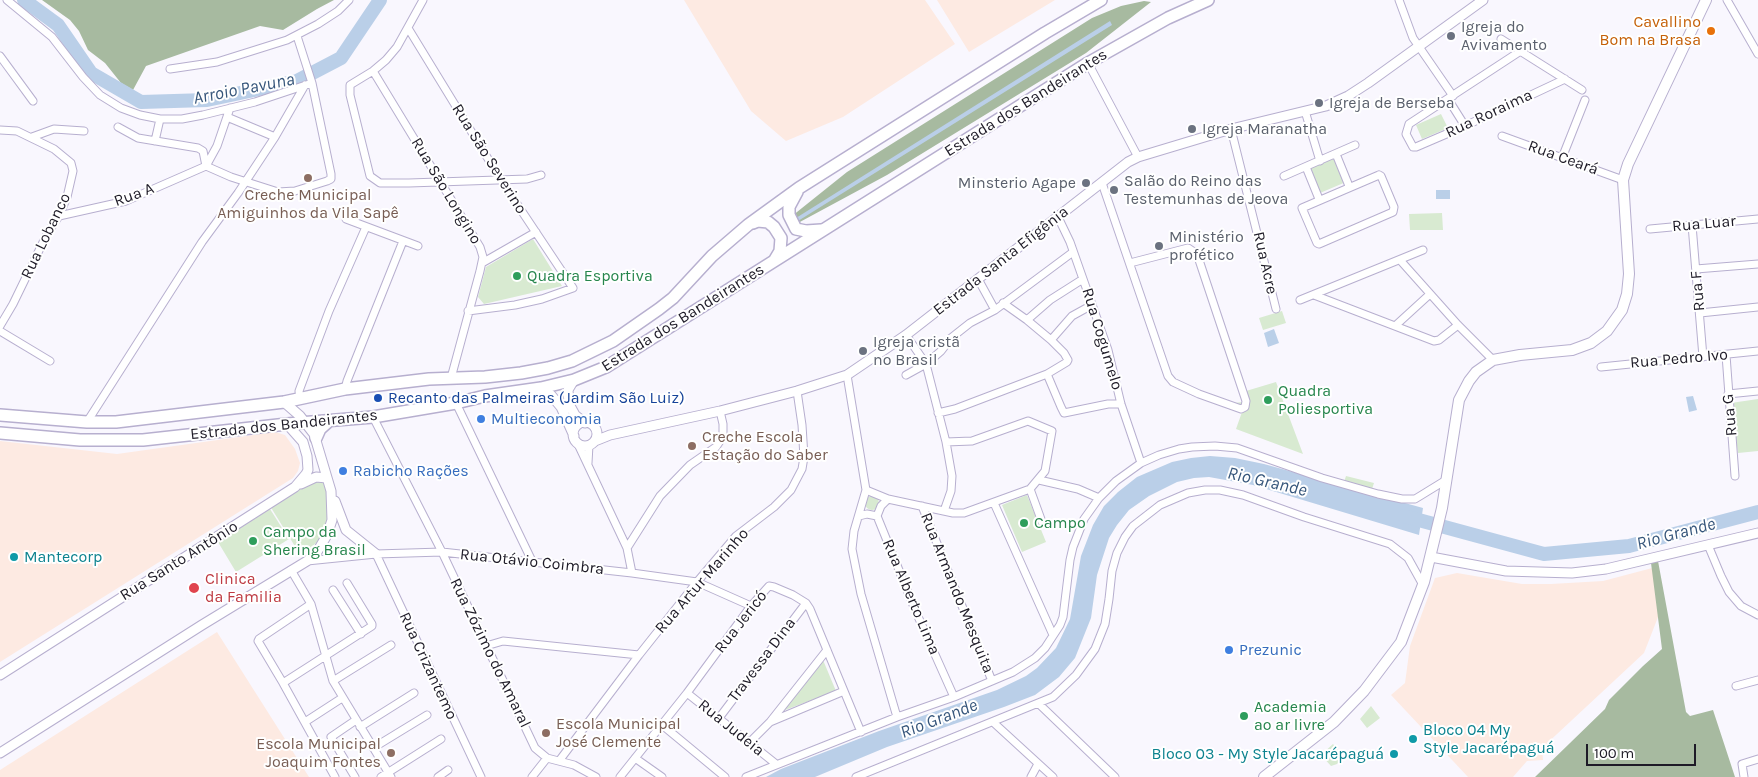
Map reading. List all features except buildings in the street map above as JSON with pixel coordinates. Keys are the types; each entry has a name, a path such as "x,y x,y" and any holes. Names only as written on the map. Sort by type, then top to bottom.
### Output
{"main road":[{"name":"Estrada dos Bandeirantes","path":"0,415 87,422 116,422 300,400 346,389 451,378 485,377 559,366 589,354 613,341 673,298 712,256 799,188 1101,0"},
{"name":"Estrada dos Bandeirantes","path":"0,433 80,440 143,440 306,422 329,422 373,417 456,403 485,396 541,388 574,380 606,367 1088,63 1168,18 1208,0"},
{"path":"1264,777 1334,722 1364,691 1401,642 1424,585 1442,508 1459,400 1469,381 1476,372 1493,360 1520,355 1561,352 1578,348 1600,337 1613,325 1622,310 1629,284 1623,180 1628,164 1706,0"},
{"path":"799,188 789,207 789,215 796,230 822,230"},
{"path":"748,226 758,221 764,221 774,227 781,238 780,251 774,261"},
{"path":"316,438 320,429 329,422"}],"street":[{"path":"7,0 52,37 83,77 100,95 121,108 160,119 189,118 230,108 309,81"},
{"path":"170,69 217,62 297,36 338,11 349,0"},
{"path":"423,0 397,47 373,71 352,82 349,89 370,176 380,183 527,179 541,175"},
{"path":"1399,0 1413,38 1451,98 1465,126"},
{"name":"Estrada Santa Efigênia","path":"592,443 610,435 720,411 797,391 847,375 906,336 1128,162 1138,157 1231,129 1326,106 1348,96 1482,0"},
{"path":"1727,0 1758,54"},
{"name":"Rua São Severino","path":"408,28 501,180 572,288 542,299 515,305 468,311"},
{"path":"206,166 245,182 278,192 287,192 330,180 331,174 309,81 308,68 297,36"},
{"path":"1501,39 1582,90"},
{"path":"1451,98 1520,52"},
{"path":"0,56 33,100"},
{"path":"1088,63 1138,157"},
{"name":"Rua São Longino","path":"373,71 442,182 480,247 483,257 451,378"},
{"name":"Rua Roraima","path":"1451,98 1409,124 1406,134 1413,147 1465,126 1564,79"},
{"path":"87,422 202,242 245,182 309,81"},
{"path":"1562,158 1585,100"},
{"path":"206,166 217,146 230,108"},
{"path":"1305,112 1320,161"},
{"path":"227,117 274,137"},
{"path":"155,141 160,119"},
{"path":"118,127 138,138 198,148 203,151 206,166"},
{"path":"32,137 54,129 84,131"},
{"name":"Rua Acre","path":"1231,129 1276,309"},
{"name":"Rua Lobanco","path":"0,130 17,131 32,137 54,149 71,163 73,167 72,180 59,216 47,234 13,304 0,326"},
{"name":"Rua Ceará","path":"1502,136 1623,180"},
{"path":"1284,176 1355,145"},
{"path":"1336,154 1350,186"},
{"name":"Rua A","path":"59,216 126,201 206,166"},
{"path":"1306,167 1319,200"},
{"path":"1380,175 1394,207 1393,212 1319,244 1302,210 1303,207 1319,200 1380,175"},
{"path":"1102,183 1168,376 1173,382 1192,391 1241,409 1245,408 1246,402 1197,254 1188,248 1130,263"},
{"name":"Rua Cogumelo","path":"1058,217 1073,252 1108,350 1121,404 1141,463"},
{"path":"346,219 418,246"},
{"name":"Rua Luar","path":"1650,229 1758,219"},
{"name":"Rua F","path":"1692,225 1703,357"},
{"path":"300,400 302,385 329,311 366,227"},
{"path":"482,263 536,232"},
{"path":"346,389 346,381 403,241"},
{"path":"1300,300 1423,250"},
{"path":"906,374 926,364 941,352 951,338 970,323 995,310 1073,252"},
{"path":"1400,260 1458,325 1493,360"},
{"path":"1696,269 1758,264"},
{"path":"978,278 995,310"},
{"path":"1027,320 1050,300 1083,279"},
{"path":"1395,326 1430,294"},
{"path":"1314,295 1434,341 1439,340 1458,325"},
{"path":"938,413 955,409 1047,374 1061,368 1068,360 1051,340 1002,303"},
{"path":"1051,340 1072,316 1092,305"},
{"path":"1700,313 1758,307"},
{"path":"0,332 50,361"},
{"path":"906,336 926,364 946,442 952,476 951,491 944,511"},
{"name":"Rua Pedro Ivo","path":"1601,367 1758,351"},
{"name":"Rua G","path":"1726,355 1735,476"},
{"path":"1047,374 1064,413 1108,404 1121,404"},
{"path":"847,375 866,490 852,541 854,558 861,594 898,717"},
{"path":"574,380 568,390 570,404 576,415 585,423 610,435"},
{"path":"541,388 551,395 561,407 627,548 632,573"},
{"name":"Rua Artur Marinho","path":"559,761 639,655 736,536 791,490 802,469 804,457 797,391"},
{"path":"1728,394 1758,391"},
{"path":"284,402 306,422 316,438 331,491 346,530 376,554"},
{"path":"456,403 532,562"},
{"path":"627,548 660,496 690,465 720,441 723,434 723,424 720,411"},
{"name":"Rua Zózimo do Amaral","path":"373,417 442,552 535,748 547,758"},
{"path":"866,490 888,499 944,511 964,513 1030,489 1045,471 1052,431 1028,421 972,441 946,442"},
{"path":"585,423 575,428 575,439 583,446 592,443"},
{"path":"287,424 303,442 308,462 311,466 316,466 322,456"},
{"path":"588,464 592,443 597,434 594,427"},
{"path":"746,777 954,697 1019,669 1035,658 1060,626 1065,610 1070,560 1084,519 1099,498 1116,481 1141,463 1159,455 1179,449 1215,446 1237,448 1322,478 1402,500 1415,499 1446,480"},
{"name":"Rua Santo Antônio","path":"0,675 295,487 306,474 308,462"},
{"path":"295,487 319,476 327,478"},
{"path":"1039,480 1072,488 1099,498"},
{"path":"1030,489 1042,522"},
{"path":"856,777 1053,698 1087,662 1095,649 1105,624 1110,599 1112,571 1117,553 1125,537 1133,526 1160,505 1188,493 1205,490 1243,494 1304,517 1390,544 1408,558 1424,585"},
{"path":"0,753 307,561 317,552 331,525 331,491"},
{"path":"858,516 868,514 877,516 881,506 888,499"},
{"path":"994,503 1053,635"},
{"name":"Rua Armando Mesquita","path":"922,506 992,681"},
{"name":"Rua Alberto Lima","path":"877,516 916,612 954,697"},
{"path":"1431,554 1506,571 1572,573 1606,569 1758,533"},
{"path":"1708,545 1729,592 1741,606 1758,615"},
{"name":"Rua Otávio Coimbra","path":"307,561 376,554 442,552 697,582 751,606"},
{"name":"Rua Crizantemo","path":"376,554 481,777"},
{"path":"291,570 311,604 332,681 390,775"},
{"path":"283,683 370,628 372,624 347,583"},
{"name":"Rua Jericó","path":"620,777 687,693 751,606 770,586 793,595 806,603"},
{"path":"333,590 360,634"},
{"path":"806,603 814,616 860,732"},
{"name":"Travessa Dina","path":"719,718 806,603"},
{"path":"311,604 258,641 335,777"},
{"path":"486,646 503,641 639,655"},
{"path":"332,681 390,645"},
{"path":"750,742 770,722 827,650"},
{"path":"1736,686 1758,680"},
{"path":"770,722 844,691"},
{"path":"360,727 414,693"},
{"name":"Rua Judeia","path":"687,693 776,764"},
{"path":"305,722 342,698"},
{"path":"1039,704 1115,777"},
{"path":"373,748 427,715"},
{"path":"355,777 330,737 356,720"},
{"path":"994,723 1053,777"},
{"path":"661,724 725,777"},
{"path":"381,777 390,775 441,738"},
{"path":"532,777 547,758 583,769 596,777"},
{"path":"635,758 662,777"},
{"path":"1744,777 1742,764 1758,759"},
{"path":"1031,777 1038,764"},
{"path":"438,777 448,770"}],"shaded area":[{"path":"684,0 925,0 955,44 843,117 786,141 751,111"},
{"path":"937,0 1055,0 969,52"},
{"path":"275,432 285,435 295,449 300,463 298,471 293,478 0,662 0,441 117,454"},
{"path":"1656,567 1660,612 1644,653 1542,748 1543,760 1527,761 1513,777 1468,777 1391,695 1405,683 1410,646 1435,578 1457,573 1522,584 1551,584 1603,581"},
{"path":"217,632 309,777 0,777 0,770"}],"green space":[{"path":"42,0 334,0 283,30 260,26 146,66 133,90 121,83 105,63 88,50 79,31 70,20"},
{"path":"1144,1 1151,2 1086,53 887,175 798,223 792,216 847,172 1092,18 1121,6"},
{"path":"1441,114 1448,128 1422,139 1416,125"},
{"path":"1333,151 1346,182 1320,193 1306,162"},
{"path":"1442,213 1443,230 1410,230 1409,214"},
{"path":"533,239 562,286 484,304 478,297 486,267"},
{"path":"1282,311 1286,323 1263,330 1259,318"},
{"path":"1276,382 1303,454 1236,429 1242,412 1233,403 1244,402 1246,391"},
{"path":"1758,399 1758,451 1738,453 1731,403"},
{"path":"1346,476 1374,483 1372,489 1344,482"},
{"path":"311,481 326,481 328,522 323,537 301,556 270,506"},
{"name":"Campo","path":"1027,495 1046,542 1022,552 1002,505"},
{"path":"869,496 875,496 879,503 875,510 869,510 865,506 865,500"},
{"name":"Campo da Shering Brasil","path":"270,509 289,539 236,572 218,542"},
{"path":"1658,561 1686,712 1690,716 1713,710 1735,777 1535,777 1605,709 1609,700 1662,649 1651,563"},
{"path":"823,660 836,691 777,713"},
{"path":"1371,706 1380,718 1367,728 1360,719"},
{"path":"1333,744 1343,757 1337,764 1331,766 1321,755"}],"water":[{"path":"1110,21 1112,25 798,221 796,218"},
{"path":"1436,190 1450,190 1450,199 1436,199"},
{"path":"1274,329 1279,343 1268,347 1264,333"},
{"path":"1693,396 1697,410 1689,412 1686,397"},
{"path":"1210,456 1235,458 1264,464 1423,508 1419,535 1253,485 1209,477 1177,482 1149,496 1129,510 1117,525 1109,538 1097,575 1091,618 1075,658 1059,677 1035,695 887,747 815,777 766,777 781,769 879,731 997,690 1026,676 1037,668 1056,648 1070,619 1081,556 1093,525 1104,506 1137,477 1172,462"}],"waterway":[{"name":"Arroio Pavuna","path":"24,0 58,25 91,73 141,102 207,100 297,81 341,58 380,0"},
{"name":"Rio Grande","path":"1404,516 1544,554 1629,546 1758,512"}],"place":[{"name":"Cavallino Bom na Brasa","path":"1711,31"},
{"name":"Igreja do Avivamento","path":"1451,36"},
{"name":"Igreja de Berseba","path":"1319,103"},
{"name":"Igreja Maranatha","path":"1192,129"},
{"name":"Creche Municipal Amiguinhos da Vila Sapê","path":"308,178"},
{"name":"Minsterio Agape","path":"1086,183"},
{"name":"Salão do Reino das Testemunhas de Jeova","path":"1114,190"},
{"name":"Ministério profético","path":"1159,246"},
{"name":"Quadra Esportiva","path":"517,276"},
{"name":"Igreja cristã no Brasil","path":"863,351"},
{"name":"Recanto das Palmeiras (Jardim São Luiz)","path":"378,398"},
{"name":"Quadra Poliesportiva","path":"1268,400"},
{"name":"Multieconomia","path":"481,419"},
{"name":"Creche Escola Estação do Saber","path":"692,446"},
{"name":"Rabicho Rações","path":"343,471"},
{"name":"Campo","path":"1024,523"},
{"name":"Campo da Shering Brasil","path":"253,541"},
{"name":"Mantecorp","path":"14,557"},
{"name":"Clinica da Familia","path":"194,588"},
{"name":"Prezunic","path":"1229,650"},
{"name":"Academia ao ar livre","path":"1244,716"},
{"name":"Escola Municipal José Clemente","path":"546,733"},
{"name":"Bloco 04 My Style Jacarépaguá","path":"1413,739"},
{"name":"Escola Municipal Joaquim Fontes","path":"391,753"},
{"name":"Bloco 03 - My Style Jacarépaguá","path":"1394,754"}]}
